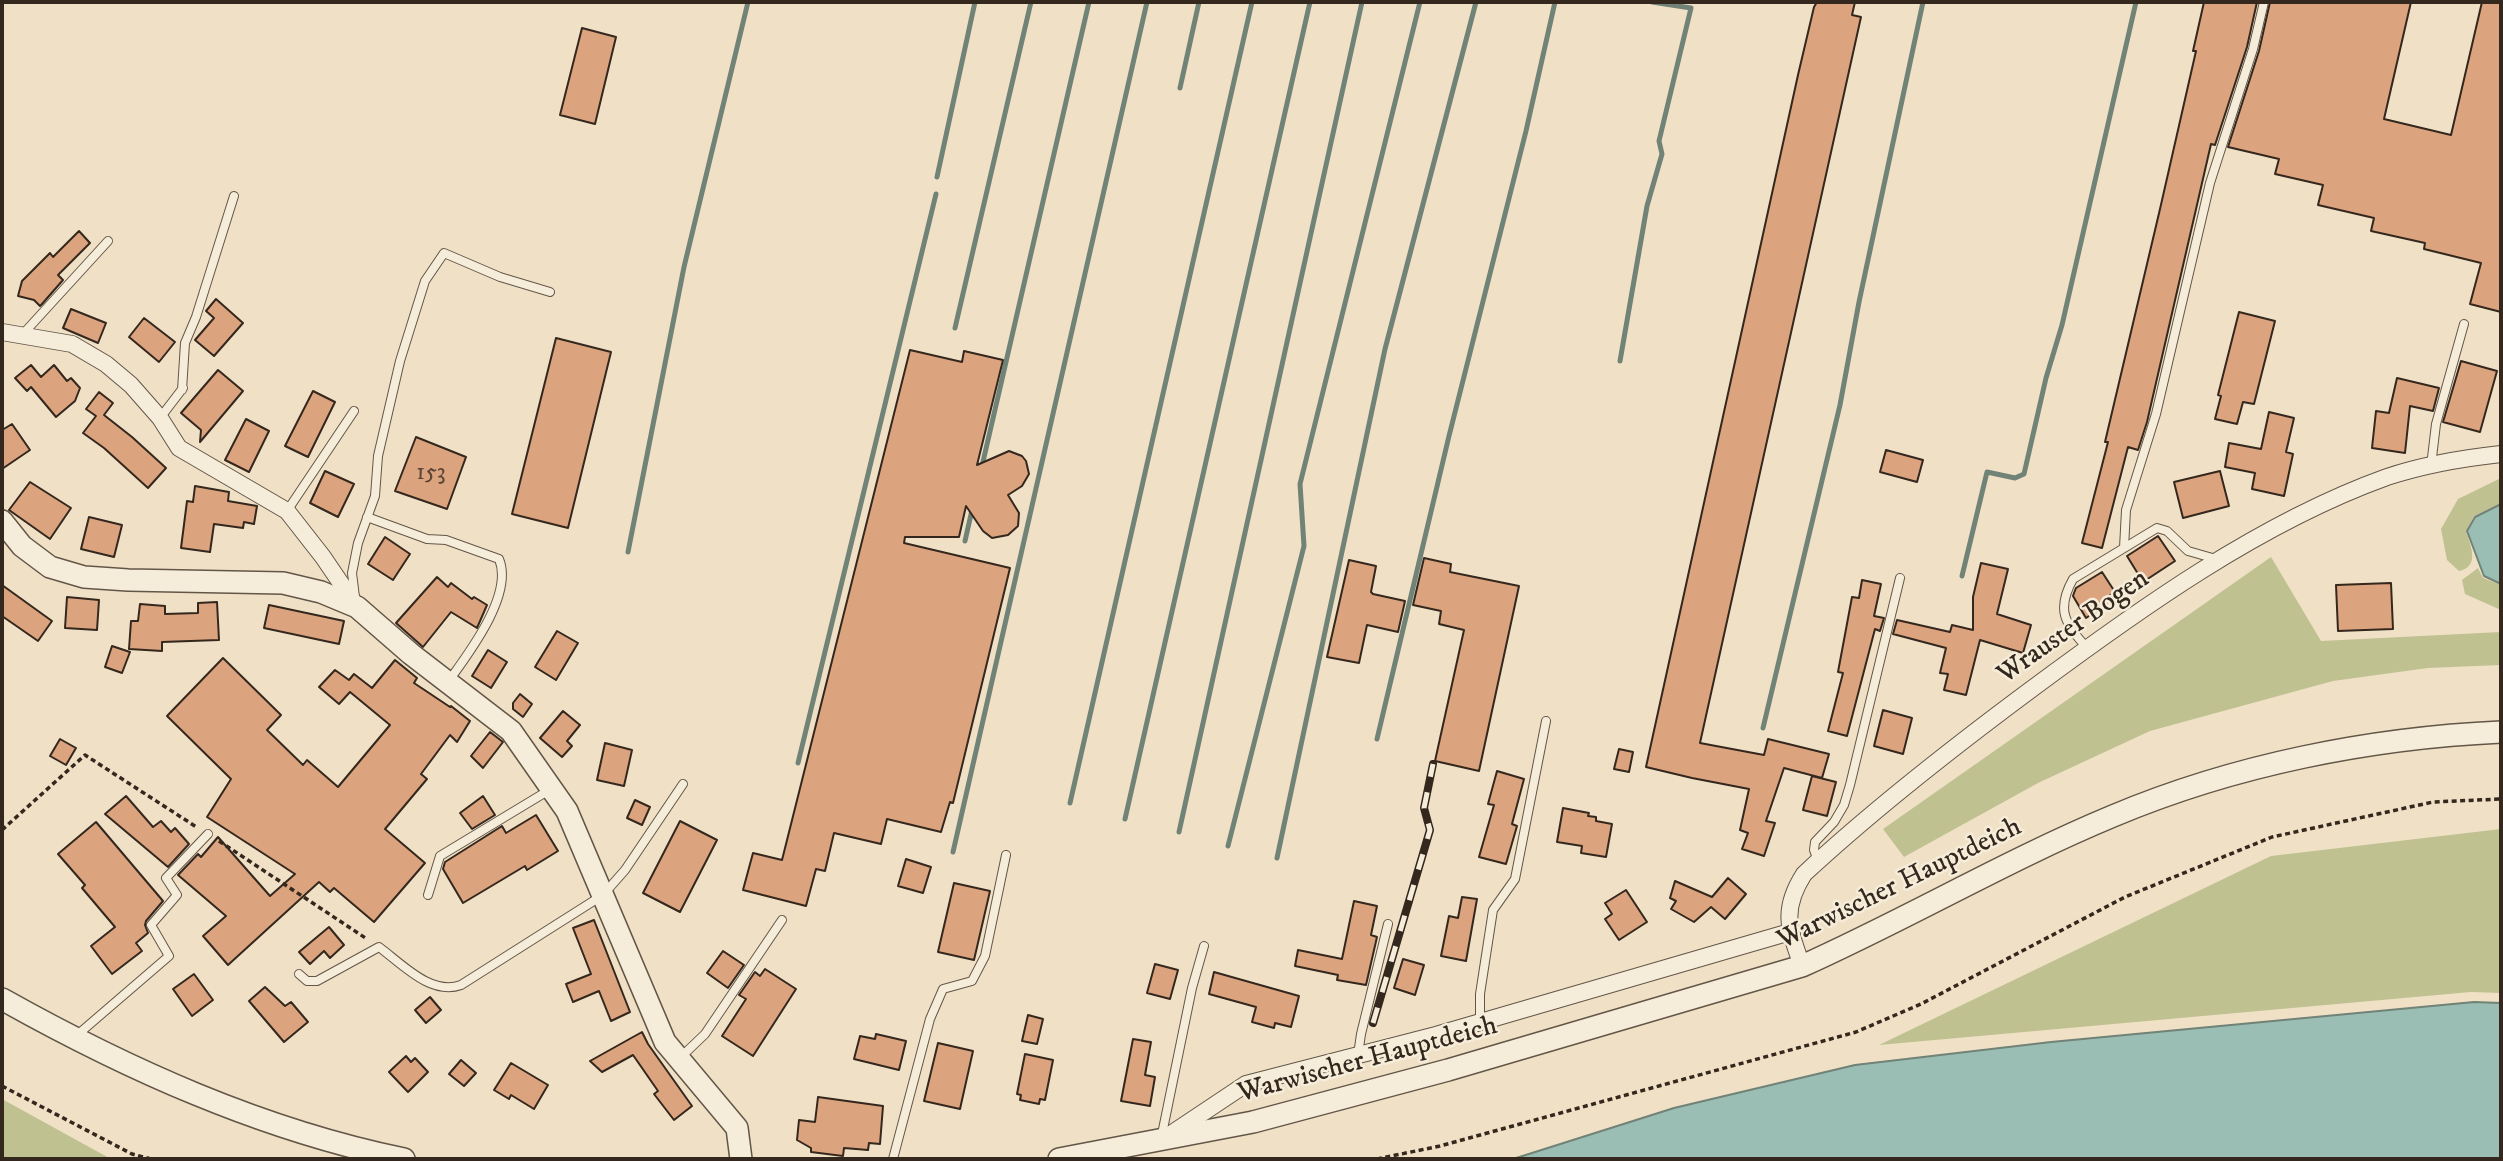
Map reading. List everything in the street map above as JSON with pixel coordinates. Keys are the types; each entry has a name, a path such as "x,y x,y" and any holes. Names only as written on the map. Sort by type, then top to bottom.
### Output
{"street":[{"path":"2,332 72,344 106,364 131,385 160,418 179,448 287,511 357,607 411,654 511,731 567,811 665,1042 737,1128 741,1159"},
{"name":"Wrauster Bogen","path":"1802,966 1790,932 1788,911 1793,891 1804,874 1900,788 2087,648 2255,540 2320,506 2388,477 2431,466 2501,454"},
{"path":"2,521 22,546 50,566 83,578 284,583 321,592 357,607"},
{"name":"Warwischer Hauptdeich","path":"1059,1159 1160,1142 1253,1122 1435,1074 1802,966 2026,854 2115,815 2194,787 2330,752 2411,740 2501,732"},
{"name":"Warwischer Hauptdeich","path":"1160,1142 1246,1084 1480,1022 1790,932"},
{"path":"2,999 120,1062 195,1095 281,1125 404,1159"}],"lane":[{"path":"2124,548 2126,510 2156,414 2210,183 2253,48 2263,2"},
{"path":"160,418 184,387 185,343 197,317 234,196"},
{"path":"23,334 108,241"},
{"path":"357,607 352,573 358,543 375,496 378,456 400,361 425,281 444,253 500,277 550,292"},
{"path":"2431,466 2436,424 2464,324"},
{"path":"287,511 354,411"},
{"path":"367,517 427,539 446,541 499,559 502,575 496,604 485,628 448,683"},
{"path":"2087,648 2067,626 2064,618 2068,588 2073,579 2157,528 2166,531 2188,551 2221,561"},
{"path":"1818,861 1815,842 1834,822 1844,805 1850,785 1872,704 1900,578"},
{"path":"1480,1022 1480,994 1493,910 1515,879 1546,721"},
{"path":"299,974 307,981 317,981 379,947 438,988 450,989 461,985 603,895 625,870 683,783"},
{"path":"428,895 440,856 551,789"},
{"path":"73,1037 169,956 151,925 177,895 166,878 208,834"},
{"path":"893,1159 930,1019 943,989 972,981 985,956 1006,855"},
{"path":"679,1059 705,1034 782,920"},
{"path":"1358,1055 1388,924"},
{"path":"1160,1142 1203,946"}],"path":[{"path":"2,830 85,755 379,947"},
{"path":"1377,1159 1440,1146 1856,1032 1921,1004 2125,897 2272,837 2433,802 2501,799"},
{"path":"2,1086 132,1154 151,1159"}],"green space":[{"path":"2501,478 2501,503 2474,516 2466,531 2472,560 2470,565 2459,571 2447,560 2441,529 2458,499"},
{"path":"2271,557 2321,641 2501,632 2501,665 2428,668 2333,681 2150,731 2038,783 1904,857 1883,829"},
{"path":"2478,568 2483,578 2501,585 2501,610 2465,594 2462,580"},
{"path":"2501,829 2501,993 2471,992 1879,1045 2271,856"},
{"path":"2,1099 111,1159 2,1159"}],"water":[{"path":"2501,504 2501,584 2484,576 2467,531 2475,517"},
{"path":"2474,1002 2501,1003 2501,1159 1513,1159 1674,1108 1855,1065 2051,1042"}],"building":[{"path":"1817,2 1855,2 1852,15 1861,17 1700,743 1764,755 1768,739 1829,754 1822,778 1784,768 1766,821 1775,823 1764,856 1742,849 1748,833 1740,830 1749,789 1646,767 1798,75"},
{"path":"2204,2 2257,2 2247,47 2215,145 2211,144 2147,422 2138,450 2128,447 2102,548 2082,543 2108,442 2105,442 2196,51 2193,51"},
{"path":"2270,2 2411,2 2384,119 2451,135 2482,2 2501,2 2501,312 2470,304 2481,263 2424,249 2425,243 2371,231 2374,218 2318,205 2323,185 2275,174 2279,159 2228,147 2259,51"},
{"path":"582,28 616,37 595,124 560,115"},
{"path":"79,231 90,243 58,275 63,280 42,304 40,306 34,300 18,296 22,281 50,253 53,257"},
{"path":"216,299 243,323 214,356 195,340 214,318 206,311"},
{"path":"71,309 106,323 98,343 63,328"},
{"path":"2239,312 2275,321 2254,404 2243,402 2237,424 2215,419 2221,396 2218,395"},
{"path":"144,318 175,342 159,362 129,337"},
{"path":"556,338 611,352 568,528 512,514"},
{"path":"910,350 962,362 964,351 1003,360 977,465 1009,451 1022,456 1029,474 1022,486 1008,495 1019,513 1018,526 1008,535 992,538 983,531 966,506 959,537 905,537 904,543 1010,568 953,803 950,802 941,832 887,819 881,844 834,833 825,871 816,869 806,906 743,890 753,853 782,860"},
{"path":"2461,361 2497,371 2480,432 2443,422"},
{"path":"31,365 41,377 54,365 67,381 71,378 80,388 75,401 56,417 31,387 27,391 15,378"},
{"path":"218,370 243,391 200,442 201,430 181,413"},
{"path":"2397,378 2439,388 2433,411 2410,406 2405,453 2372,448 2376,411 2389,413"},
{"path":"313,391 335,402 308,457 285,446"},
{"path":"99,392 113,403 104,415 166,468 148,488 104,448 83,433 96,416 86,409"},
{"path":"2269,412 2294,418 2286,452 2293,454 2284,496 2252,489 2255,473 2225,467 2229,443 2261,449"},
{"path":"246,419 269,431 249,472 225,460"},
{"path":"12,424 30,450 2,469 2,430"},
{"path":"416,437 466,457 447,509 395,491"},
{"path":"1886,450 1923,460 1917,482 1880,472"},
{"path":"325,471 354,484 338,517 310,503"},
{"path":"2220,471 2229,506 2183,518 2174,482"},
{"path":"30,482 71,508 50,539 9,510"},
{"path":"195,486 229,492 228,501 257,506 254,524 244,522 243,528 214,524 210,552 181,548 187,501 193,502"},
{"path":"89,517 122,525 114,557 81,549"},
{"path":"2158,536 2175,561 2143,582 2127,556"},
{"path":"385,537 410,554 393,580 368,564"},
{"path":"1424,558 1451,564 1450,572 1519,586 1479,771 1435,761 1464,630 1439,624 1441,611 1413,605"},
{"path":"1349,560 1376,566 1371,592 1373,594 1405,601 1398,632 1367,625 1359,663 1327,657"},
{"path":"1981,563 2008,569 1997,614 2031,625 2023,653 1980,640 1966,695 1944,690 1948,674 1940,673 1946,648 1893,634 1897,620 1950,632 1952,625 1973,630 1973,597"},
{"path":"2102,572 2115,592 2104,599 2107,604 2086,618 2073,596 2074,593 2076,588"},
{"path":"437,577 448,587 451,583 472,599 474,597 487,605 477,628 451,612 423,647 396,623"},
{"path":"1862,580 1881,584 1874,616 1884,618 1880,631 1875,629 1847,736 1828,731 1843,673 1838,672 1852,597 1859,598"},
{"path":"2391,583 2393,629 2338,631 2336,585"},
{"path":"2,585 52,621 38,641 2,616"},
{"path":"67,597 99,600 97,630 65,628"},
{"path":"217,602 219,640 162,642 162,651 129,649 131,621 138,621 140,604 165,606 165,614 198,613 198,603"},
{"path":"269,605 344,621 339,644 264,628"},
{"path":"557,631 578,643 556,680 535,667"},
{"path":"112,646 130,652 122,673 105,667"},
{"path":"488,650 507,662 491,688 472,676"},
{"path":"223,658 281,715 267,730 303,765 307,760 338,787 390,725 350,692 339,704 319,687 335,670 349,680 354,674 372,688 395,660 417,678 414,683 470,721 457,742 450,735 421,774 427,779 385,829 425,863 374,922 334,888 330,892 319,882 228,965 203,936 226,916 178,875 198,854 201,857 218,837 270,896 295,874 207,817 231,779 167,716"},
{"path":"520,694 532,704 523,717 513,709 513,703"},
{"path":"1883,710 1912,718 1903,754 1874,746"},
{"path":"563,711 580,725 567,741 572,746 562,757 540,738"},
{"path":"490,732 503,742 483,768 471,756"},
{"path":"60,739 76,748 66,765 50,756"},
{"path":"605,743 632,750 624,786 597,780"},
{"path":"1619,749 1633,752 1629,772 1614,769"},
{"path":"1497,771 1524,779 1512,824 1517,826 1506,864 1479,857 1494,805 1488,804"},
{"path":"1812,776 1836,782 1827,816 1803,810"},
{"path":"126,796 153,827 161,821 171,832 175,828 189,844 168,867 105,814"},
{"path":"483,796 495,815 472,829 460,813"},
{"path":"635,800 650,807 642,825 627,818"},
{"path":"1563,808 1589,813 1588,816 1596,817 1596,821 1612,824 1606,857 1581,853 1582,846 1557,842"},
{"path":"536,815 558,851 527,870 525,866 463,903 443,869 445,862 502,826 506,833"},
{"path":"680,821 717,840 680,912 643,893"},
{"path":"96,822 163,901 146,921 148,933 136,943 142,951 112,974 91,946 115,927 82,888 85,885 58,854"},
{"path":"906,859 931,867 923,893 898,886"},
{"path":"1728,878 1746,894 1725,919 1711,907 1694,922 1671,909 1676,901 1670,898 1675,881 1712,897"},
{"path":"954,883 990,891 974,960 938,952"},
{"path":"1626,890 1647,922 1619,940 1605,919 1612,914 1605,903"},
{"path":"1462,897 1477,899 1466,961 1441,956 1449,916 1458,918"},
{"path":"1354,901 1377,906 1371,935 1377,937 1366,985 1337,980 1338,975 1295,966 1298,950 1342,959"},
{"path":"594,920 630,1012 611,1021 599,991 573,1002 566,984 591,974 573,928"},
{"path":"329,927 344,945 330,958 324,951 310,964 299,952"},
{"path":"723,951 744,965 728,988 707,973"},
{"path":"1403,959 1424,965 1415,995 1394,988"},
{"path":"1155,964 1178,970 1170,999 1147,993"},
{"path":"765,969 796,989 753,1056 722,1036 746,999 739,995 755,972 760,976"},
{"path":"1214,972 1299,996 1291,1027 1275,1023 1274,1028 1252,1022 1256,1007 1209,994"},
{"path":"194,974 213,1000 192,1016 173,989"},
{"path":"265,987 285,1006 291,1002 308,1022 284,1042 249,1001"},
{"path":"430,997 441,1010 426,1023 415,1010"},
{"path":"1028,1015 1043,1019 1037,1044 1022,1041"},
{"path":"642,1032 692,1106 674,1120 654,1094 658,1091 633,1055 602,1072 590,1061"},
{"path":"876,1034 906,1041 899,1070 854,1059 860,1036 875,1039"},
{"path":"1133,1039 1151,1042 1145,1075 1155,1077 1150,1106 1121,1101"},
{"path":"938,1043 973,1051 960,1109 924,1101"},
{"path":"1025,1054 1053,1060 1045,1100 1040,1099 1039,1104 1020,1100 1021,1095 1017,1094"},
{"path":"406,1056 411,1062 415,1058 428,1072 408,1092 389,1072"},
{"path":"461,1060 476,1073 464,1086 449,1074"},
{"path":"511,1063 548,1085 534,1109 511,1095 509,1099 494,1090"},
{"path":"818,1097 883,1106 880,1144 869,1143 868,1150 844,1148 843,1156 811,1152 811,1148 797,1140 799,1120 815,1122"}],"waterway":[{"path":"628,552 684,267 748,2"},
{"path":"937,177 975,2"},
{"path":"955,328 1031,2"},
{"path":"982,466 1089,2"},
{"path":"953,852 1147,2"},
{"path":"1180,88 1199,2"},
{"path":"1070,803 1252,2"},
{"path":"1125,819 1310,2"},
{"path":"1179,832 1362,2"},
{"path":"1228,846 1304,546 1300,484 1420,2"},
{"path":"1277,858 1385,349 1476,2"},
{"path":"1377,739 1555,2"},
{"path":"1620,361 1647,206 1662,154 1659,141 1691,8 1652,2"},
{"path":"1763,728 1840,405 1859,302 1923,2"},
{"path":"1962,576 1987,472 2015,478 2024,474 2046,378 2062,325 2136,2"},
{"path":"798,763 936,194"},
{"path":"965,541 972,510"}],"railway":[{"path":"1373,1023 1430,830 1424,808 1433,764"}]}
